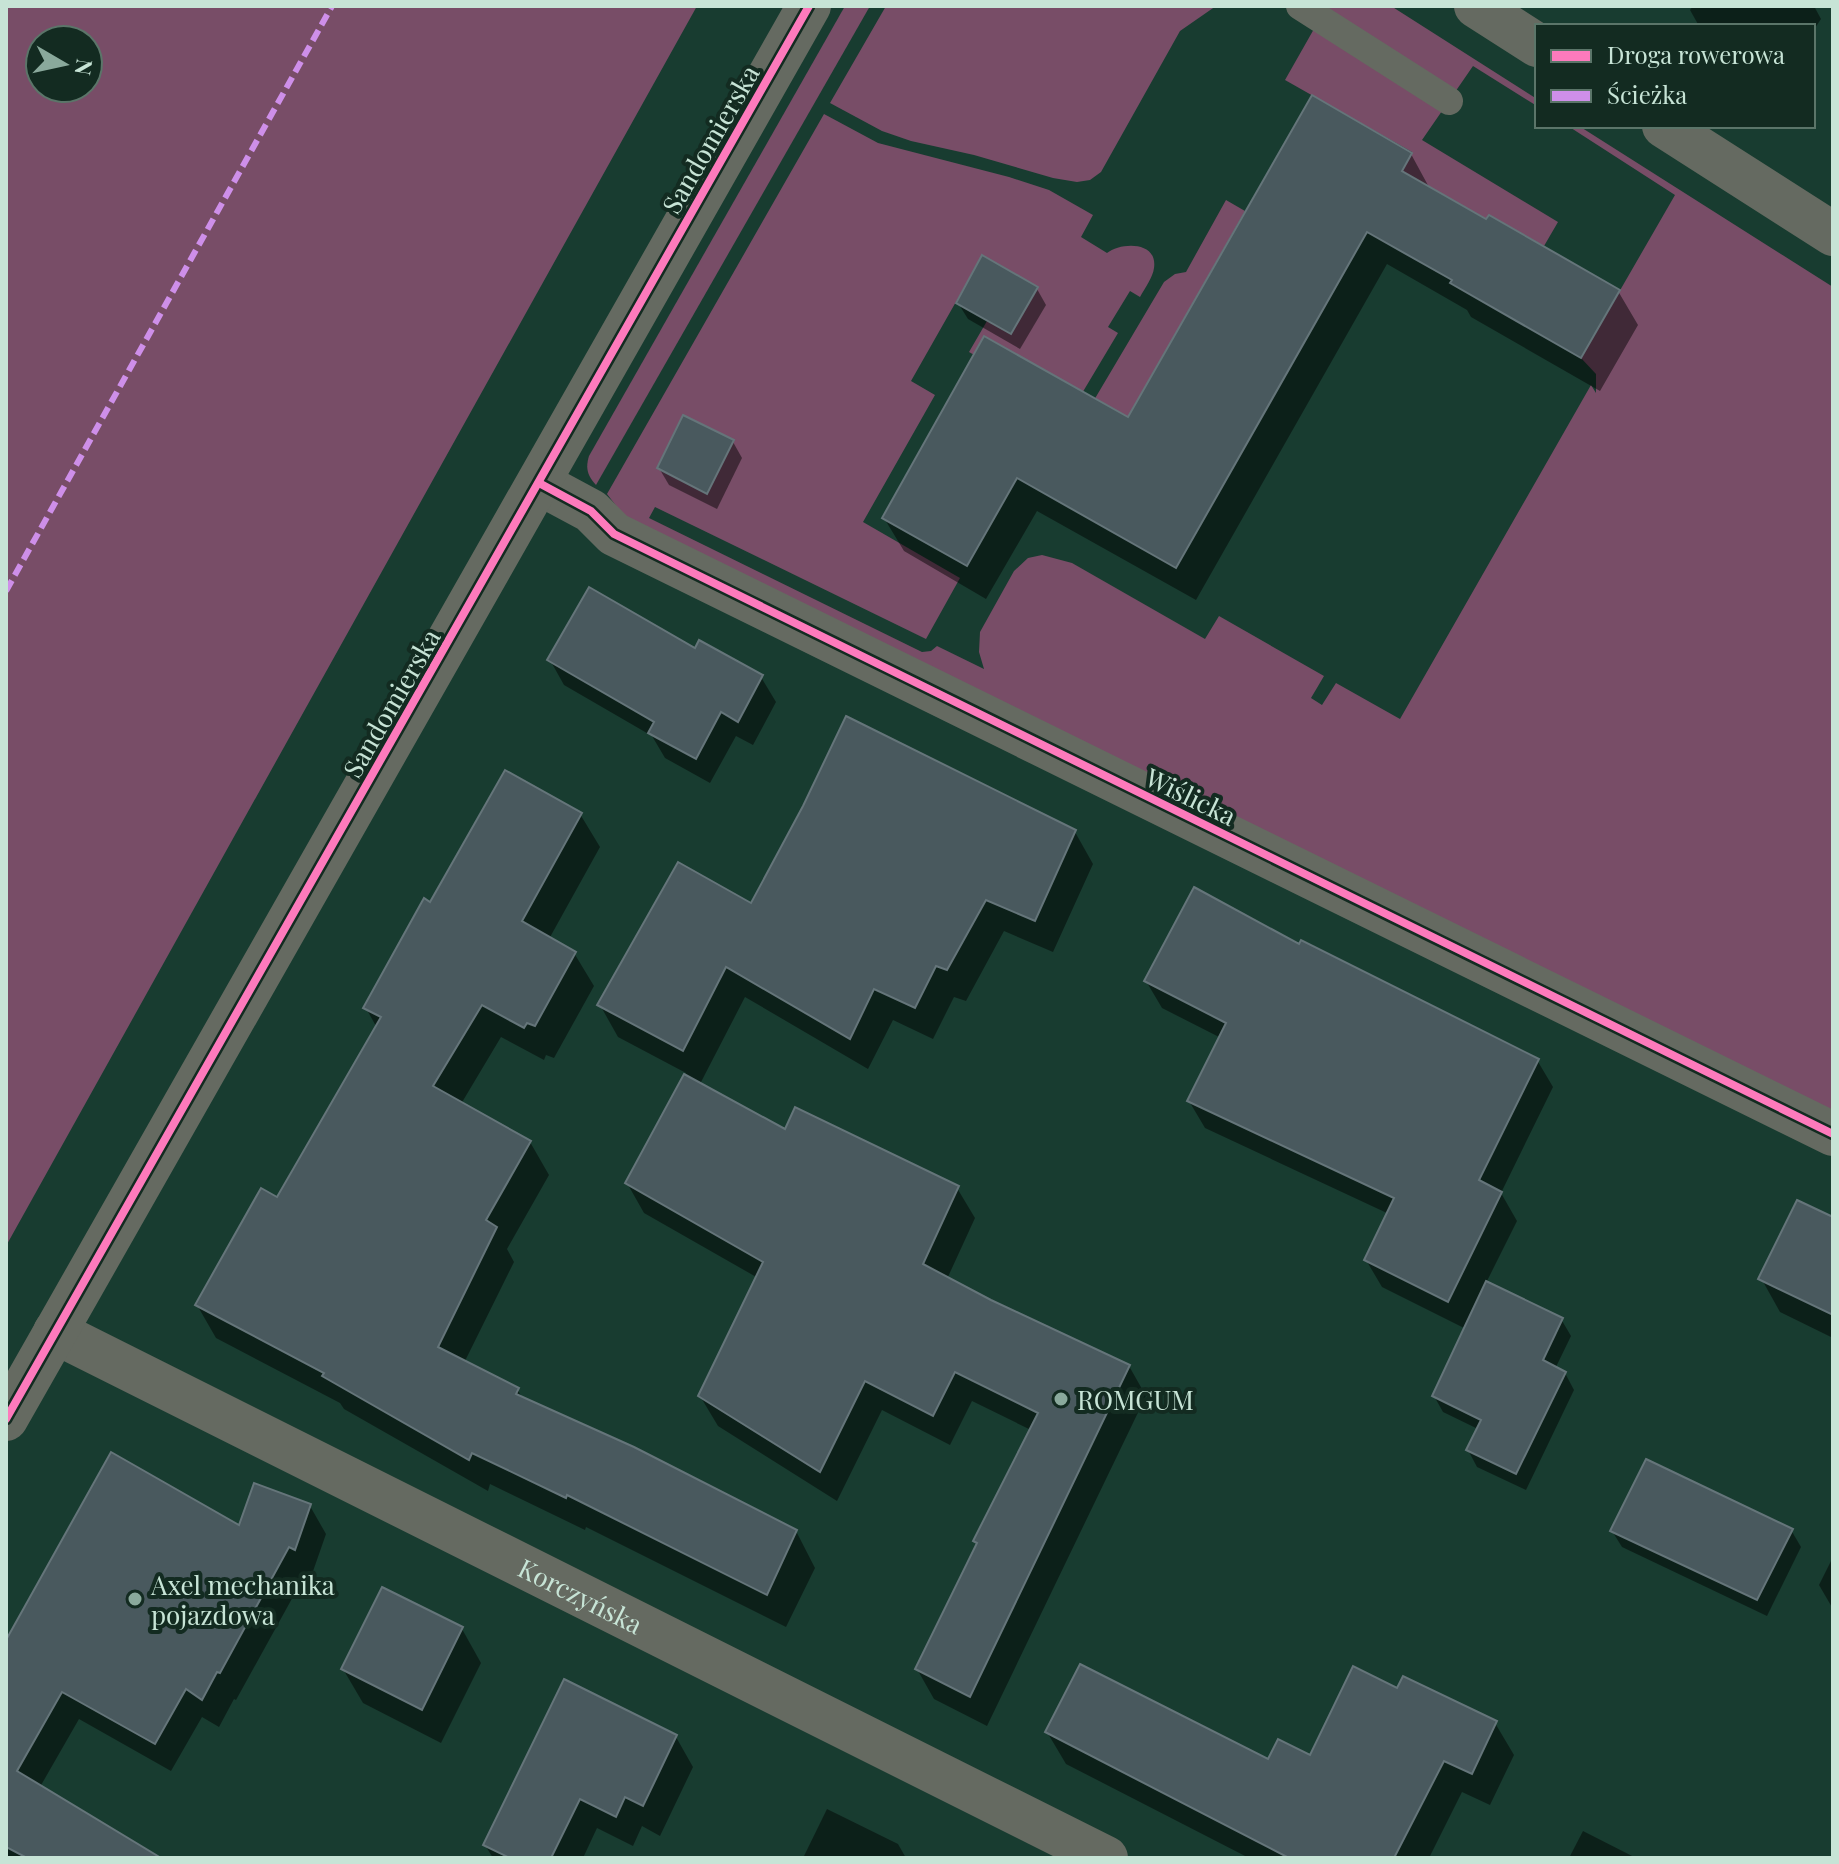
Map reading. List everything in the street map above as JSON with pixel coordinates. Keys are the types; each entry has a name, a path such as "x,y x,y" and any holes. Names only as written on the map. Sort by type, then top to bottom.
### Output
{"street":[{"name":"Sandomierska","path":"6,1419 809,6"},
{"path":"1476,6 1535,44"},
{"path":"1667,128 1833,234"},
{"name":"Wiślicka","path":"539,483 591,511 614,534 1833,1134"},
{"name":"Korczyńska","path":"55,1332 1106,1858"}],"lane":[{"path":"1300,6 1449,101"}],"shaded area":[{"path":"6,6 697,6 6,1246"},
{"path":"845,6 870,6 596,485 588,472 589,456"},
{"path":"886,6 1216,6 1180,31 1101,172 1090,180 1077,182 911,141 882,131 830,103"},
{"path":"1327,6 1391,6 1535,98 1535,105 1473,66 1422,140 1558,222 1544,246 1489,215 1486,219 1402,171 1412,152 1285,80"},
{"path":"824,114 878,143 1049,190 1093,215 1081,237 1107,253 1121,247 1145,248 1154,259 1152,275 1140,297 1130,291 1108,327 1118,333 1072,410 1069,384 1056,377 1045,395 969,352 987,321 1011,334 1038,288 982,256 911,381 935,395 863,522 960,578 926,639 655,507 649,518 922,652 931,651 937,646 984,669 979,652 980,632 1014,571 1028,558 1042,555 1072,563 1205,639 1219,616 1324,676 1311,698 1322,705 1336,683 1400,719 1591,385 1596,393 1596,374 1581,358 1675,195 1571,128 1582,128 1833,287 1833,1116 631,525 607,494","holes":["683,415 734,440 707,493 657,468"]},
{"path":"1226,200 1245,211 1117,437 1084,417 1164,282 1175,274 1186,272"}],"building":[{"path":"1312,95 1412,153 1402,171 1486,219 1489,215 1620,290 1581,358 1367,232 1176,568 1017,478 967,566 882,518 984,336 1128,417"},
{"path":"982,255 1038,287 1011,334 956,303"},
{"path":"683,415 734,440 707,494 657,468"},
{"path":"589,587 695,648 699,640 763,675 738,722 721,712 696,759 648,733 654,722 547,660"},
{"path":"846,716 1076,830 1035,921 986,900 947,970 936,966 915,1008 874,989 850,1039 726,967 683,1051 597,1005 678,862 751,903 803,806"},
{"path":"505,770 582,813 522,921 576,952 535,1026 527,1023 524,1028 482,1005 433,1086 531,1141 486,1220 497,1227 438,1347 519,1388 516,1394 634,1447 797,1530 767,1595 567,1495 566,1498 472,1453 469,1460 322,1376 324,1373 195,1305 261,1188 277,1197 381,1017 363,1008 424,898 430,902"},
{"path":"1194,887 1299,944 1301,940 1539,1059 1479,1180 1502,1192 1448,1302 1364,1260 1394,1198 1187,1101 1226,1023 1144,981"},
{"path":"684,1074 785,1129 795,1107 959,1186 923,1264 991,1300 1130,1365 970,1697 915,1669 977,1543 973,1541 1038,1413 955,1372 933,1416 865,1381 820,1472 698,1396 763,1262 625,1183"},
{"path":"1797,1200 1833,1217 1833,1315 1758,1279"},
{"path":"1486,1281 1563,1318 1543,1360 1566,1372 1516,1474 1466,1450 1481,1420 1432,1396"},
{"path":"111,1452 239,1525 254,1483 311,1504 295,1550 289,1547 220,1673 217,1672 202,1700 186,1689 155,1744 62,1692 17,1771 161,1858 27,1858 6,1847 6,1640"},
{"path":"1646,1459 1793,1529 1757,1600 1610,1531"},
{"path":"382,1587 463,1627 422,1710 341,1669"},
{"path":"1080,1664 1268,1759 1278,1739 1310,1755 1353,1666 1397,1688 1403,1676 1497,1721 1472,1774 1444,1761 1394,1858 1289,1858 1045,1732"},
{"path":"564,1679 677,1735 643,1806 625,1797 616,1817 580,1799 551,1858 510,1858 483,1845"}],"marked path":[{"path":"6,591 332,6"}],"cycle path":[{"path":"6,1419 809,6"},
{"path":"539,483 591,511 614,534 1833,1134"}],"place":[{"name":"ROMGUM","path":"1061,1399"},
{"name":"Axel mechanika pojazdowa","path":"135,1599"}]}
